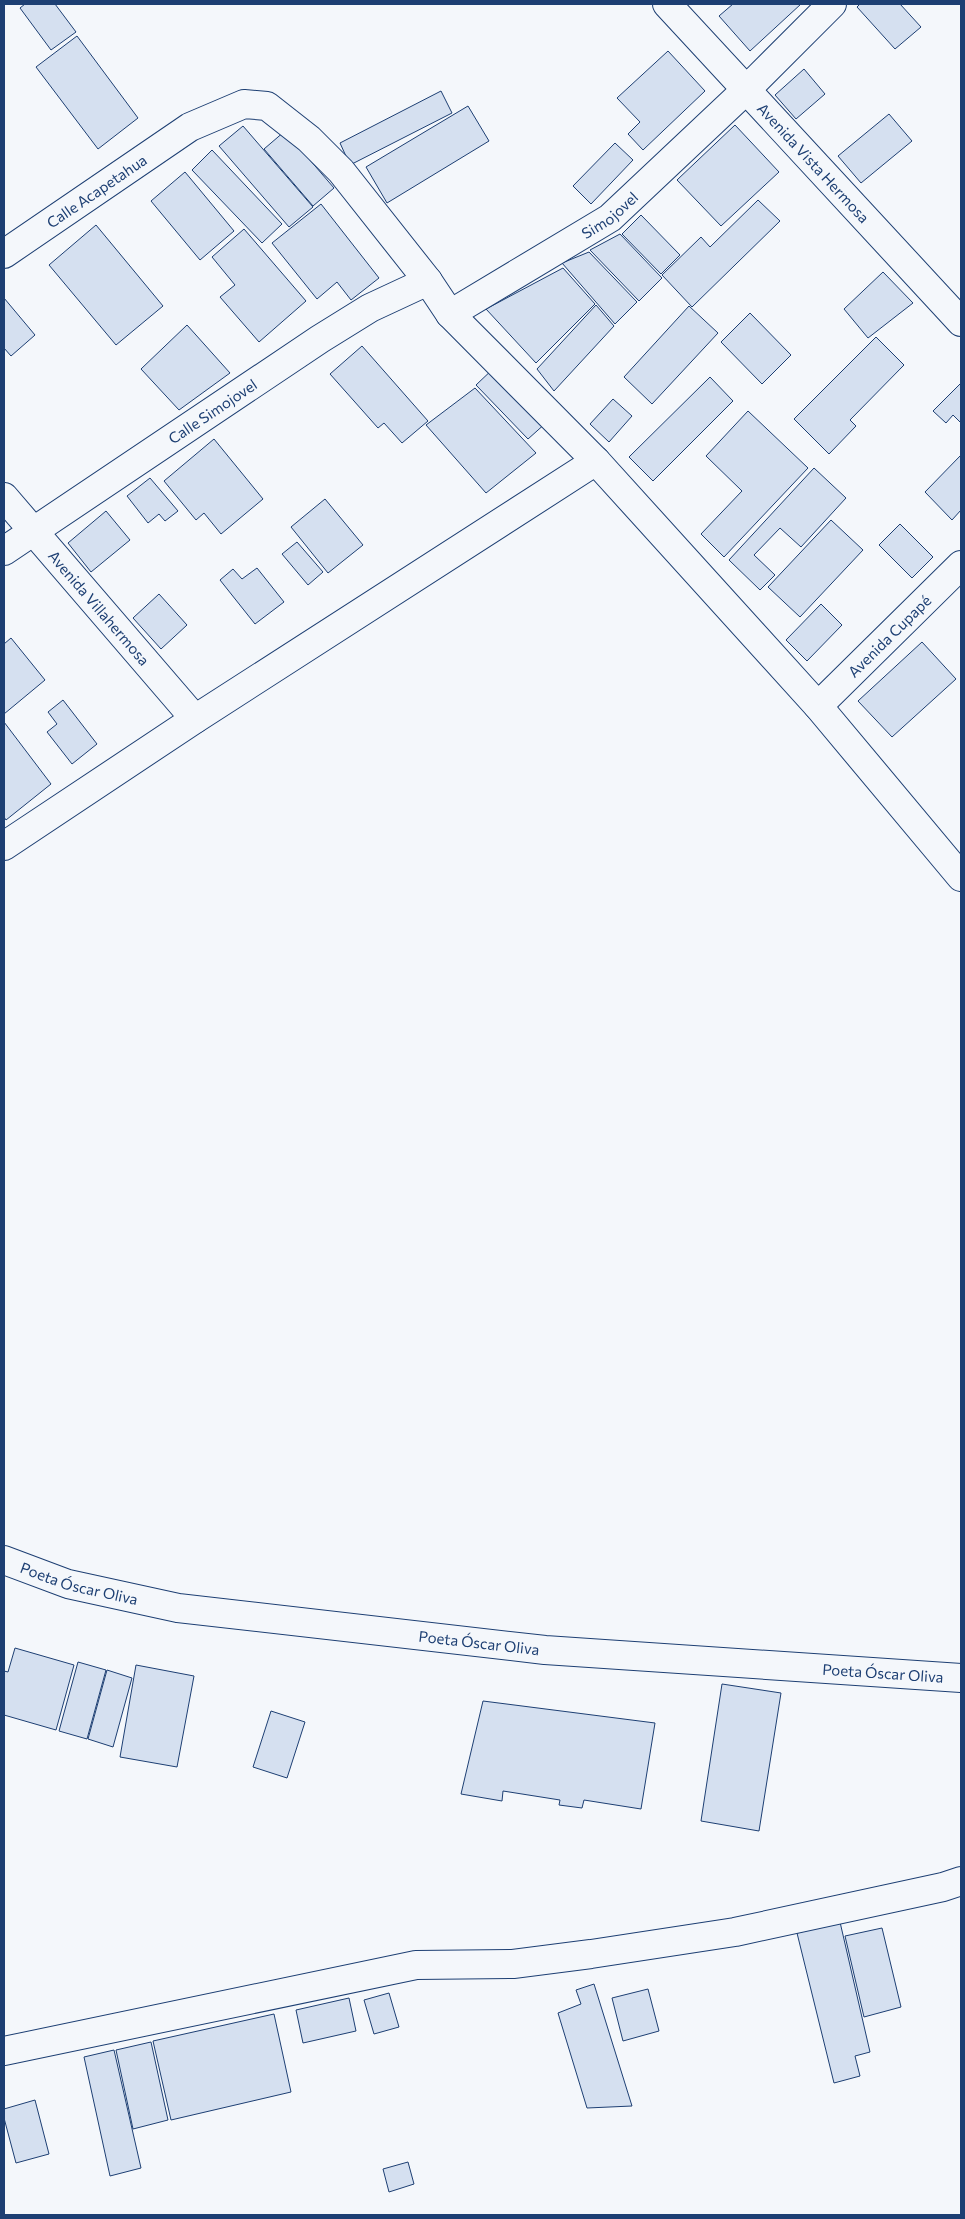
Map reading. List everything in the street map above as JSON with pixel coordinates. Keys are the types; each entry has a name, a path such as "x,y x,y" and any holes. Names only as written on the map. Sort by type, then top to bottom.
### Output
{"street":[{"name":"Avenida Vista Hermosa","path":"667,4 961,322"},
{"name":"Simojovel","path":"450,314 610,218 747,89 832,4"},
{"name":"Calle Acapetahua","path":"4,254 190,127 244,104 266,106 309,139 341,171 428,281 450,314 596,461 818,706 961,878"},
{"name":"Calle Simojovel","path":"4,551 320,339 370,308 428,281"},
{"path":"4,846 195,719 596,461"},
{"name":"Avenida Villahermosa","path":"4,497 195,719"},
{"name":"Avenida Cupapé","path":"818,706 961,565"},
{"name":"Poeta Óscar Oliva","path":"4,1560 68,1584 178,1608 545,1650 961,1678"},
{"path":"4,2050 416,1965 512,1964 734,1932 943,1887 961,1881"}],"building":[{"path":"25,4 55,4 76,32 51,50 20,8"},
{"path":"733,4 801,4 750,51 719,16"},
{"path":"860,4 900,4 921,27 895,49 857,7"},
{"path":"77,36 138,118 98,149 36,67"},
{"path":"668,51 705,91 643,150 628,134 640,122 617,98"},
{"path":"804,69 825,94 796,119 775,95"},
{"path":"441,91 452,113 350,165 340,143"},
{"path":"468,106 489,141 387,203 366,167"},
{"path":"889,114 912,141 861,183 838,156"},
{"path":"735,125 779,172 721,226 677,180"},
{"path":"243,126 313,207 289,227 219,146"},
{"path":"285,131 334,188 313,206 264,149"},
{"path":"615,143 633,160 591,204 573,186"},
{"path":"212,150 282,224 262,243 192,170"},
{"path":"185,172 234,231 200,260 151,201"},
{"path":"758,200 780,221 692,307 662,275 701,237 710,247"},
{"path":"321,204 379,278 351,300 337,282 317,299 272,243"},
{"path":"641,215 680,255 661,274 622,234"},
{"path":"96,225 163,306 116,345 49,265"},
{"path":"244,229 306,301 259,342 220,297 235,285 212,257"},
{"path":"620,234 662,278 639,301 590,250"},
{"path":"589,252 637,302 615,324 562,263"},
{"path":"563,268 595,304 536,363 486,309"},
{"path":"883,272 913,303 868,338 844,309"},
{"path":"4,298 35,335 11,356 4,348"},
{"path":"596,305 614,326 554,391 537,369"},
{"path":"689,306 718,333 652,404 624,377"},
{"path":"750,313 791,355 762,384 721,342"},
{"path":"187,325 230,373 179,410 141,369"},
{"path":"876,337 904,365 850,420 856,426 829,454 794,419"},
{"path":"362,346 428,421 402,443 384,423 378,428 330,374"},
{"path":"495,367 547,422 528,439 476,385"},
{"path":"710,377 733,401 653,481 629,457"},
{"path":"961,383 961,423 953,415 946,423 933,411"},
{"path":"475,388 536,453 486,493 426,425"},
{"path":"613,399 632,416 609,442 590,424"},
{"path":"748,411 808,468 724,557 701,534 742,491 706,456"},
{"path":"214,439 263,499 221,534 204,513 196,520 164,481"},
{"path":"961,455 961,510 952,520 925,492"},
{"path":"814,468 846,498 801,547 780,528 754,555 775,575 760,590 729,560"},
{"path":"150,478 178,511 165,521 159,514 148,523 127,496"},
{"path":"325,499 363,545 328,573 291,527"},
{"path":"106,511 130,540 91,572 68,543"},
{"path":"831,520 863,550 800,617 768,587"},
{"path":"900,524 933,557 912,578 879,545"},
{"path":"297,542 323,572 308,585 282,554"},
{"path":"257,568 284,602 255,624 220,580 233,569 242,579"},
{"path":"159,594 187,625 161,649 133,618"},
{"path":"821,604 842,625 807,661 786,640"},
{"path":"11,638 45,680 4,714 4,644"},
{"path":"922,642 956,679 892,737 858,701"},
{"path":"63,700 97,744 72,764 47,732 57,724 48,712"},
{"path":"4,722 51,784 6,820 4,817"},
{"path":"15,1648 74,1665 56,1730 4,1715 4,1671 8,1672"},
{"path":"78,1662 106,1670 87,1739 59,1731"},
{"path":"136,1665 194,1676 177,1767 120,1757"},
{"path":"107,1670 132,1678 113,1747 88,1739"},
{"path":"722,1684 781,1693 759,1831 701,1821"},
{"path":"483,1701 655,1723 641,1809 584,1800 582,1808 559,1805 560,1800 503,1791 502,1801 461,1794"},
{"path":"271,1711 305,1722 287,1778 253,1767"},
{"path":"840,1922 870,2052 855,2056 860,2076 834,2083 797,1933"},
{"path":"882,1928 901,2007 864,2017 845,1936"},
{"path":"594,1984 632,2106 587,2108 558,2013 581,2004 576,1990"},
{"path":"648,1989 659,2031 623,2041 612,1998"},
{"path":"389,1993 399,2027 374,2034 364,2000"},
{"path":"349,1998 356,2031 303,2043 296,2010"},
{"path":"274,2014 291,2092 171,2120 153,2041"},
{"path":"151,2042 168,2120 133,2129 116,2050"},
{"path":"114,2050 141,2168 110,2176 84,2057"},
{"path":"35,2100 49,2154 16,2163 4,2118 4,2109"},
{"path":"408,2162 414,2184 389,2192 383,2169"}]}
